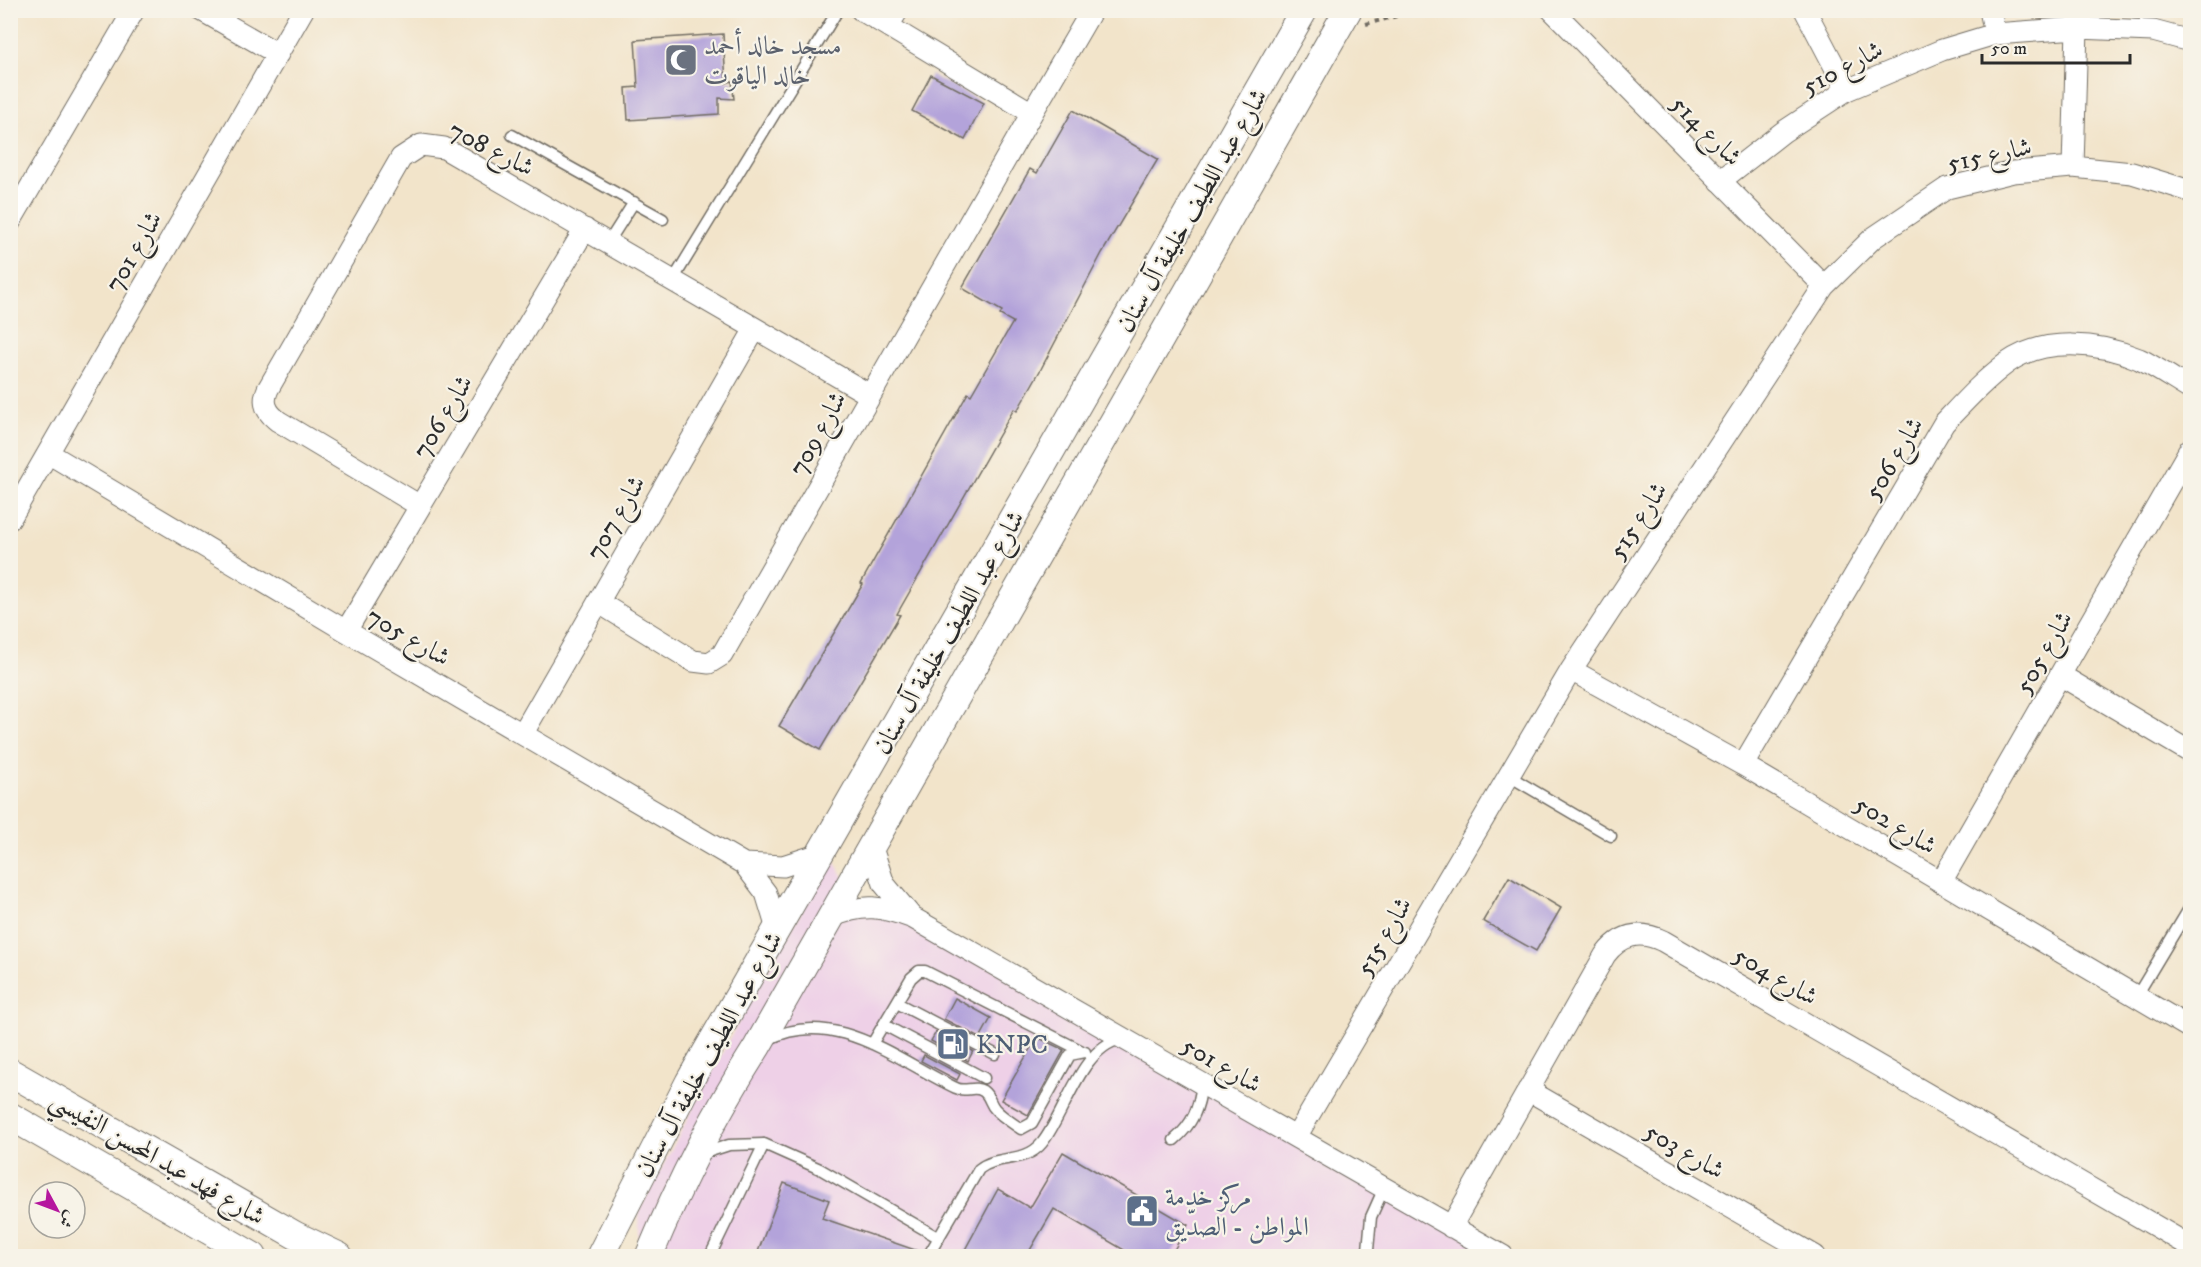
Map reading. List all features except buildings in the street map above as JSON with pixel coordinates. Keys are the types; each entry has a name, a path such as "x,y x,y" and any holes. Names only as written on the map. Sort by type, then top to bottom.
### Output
{"street":[{"path":"10,222 134,10"},
{"path":"201,10 278,54"},
{"name":"شارع 701","path":"10,519 303,10"},
{"path":"861,10 893,18 1032,113"},
{"name":"شارع 709","path":"598,602 693,661 701,663 716,660 732,638 1092,10"},
{"name":"شارع عبد اللطيف خليفة آل سنان","path":"600,1257 664,1128 1304,10"},
{"name":"شارع 514","path":"1551,10 1824,286"},
{"path":"1805,10 1847,90"},
{"path":"1990,10 1995,34"},
{"name":"شارع عبد اللطيف خليفة آل سنان","path":"649,1257 726,1096 757,1047 1342,21"},
{"name":"شارع 510","path":"1720,182 1783,132 1847,90 1942,50 1995,34 2154,21 2190,41"},
{"path":"2073,167 2077,28"},
{"name":"شارع 708","path":"420,506 278,421 268,412 265,401 268,389 397,165 413,148 436,145 870,395"},
{"name":"شارع 515","path":"1296,1137 1571,670 1824,286 1873,238 1947,188 2013,172 2073,167 2132,173 2190,191"},
{"name":"شارع 706","path":"346,631 585,229"},
{"path":"1026,498 1065,506 1058,468 1109,379 1124,328"},
{"name":"شارع 707","path":"523,733 755,329"},
{"name":"شارع 506","path":"1743,765 1944,423 1968,397 2008,362 2049,346 2093,346 2138,359 2190,388"},
{"name":"شارع 505","path":"1941,882 2190,449"},
{"name":"شارع 705","path":"48,453 744,864 766,893 777,929"},
{"name":"شارع 502","path":"1571,670 1743,765 2190,1028"},
{"path":"2060,675 2190,752"},
{"name":"شارع 501","path":"871,845 884,884 913,918"},
{"name":"شارع 705","path":"744,864 783,866 820,854"},
{"name":"شارع 501","path":"831,917 865,907 885,908 913,918 1503,1257"},
{"name":"شارع 504","path":"1451,1227 1612,946 1631,935 1653,936 2190,1246"},
{"name":"شارع فهد عبد المحسن النفيسي","path":"10,1072 294,1235 339,1257"},
{"name":"شارع 503","path":"1528,1090 1815,1257"},
{"path":"12,1117 47,1124 82,1141 88,1141 96,1134 96,1124 93,1119"},
{"name":"شارع فهد عبد المحسن النفيسي","path":"12,1117 253,1257"}],"lane":[{"path":"673,280 838,10"},
{"path":"512,135 663,219"},
{"path":"608,243 634,202"},
{"path":"1509,776 1611,836"},
{"path":"2136,997 2190,906"},
{"path":"872,1044 914,973 930,971 1085,1052"},
{"path":"897,1002 995,1054"},
{"path":"884,1025 984,1078"},
{"path":"757,1047 783,1033 812,1028 842,1032 872,1044 958,1089 978,1088 984,1092 995,1110 1021,1129 1032,1123 1070,1055 1099,1050"},
{"path":"928,1257 980,1170 991,1162 1025,1156 1042,1144 1088,1062 1109,1041 1123,1038"},
{"path":"1174,1140 1194,1117 1202,1083"},
{"path":"696,1156 729,1145 764,1144 820,1169 939,1238"},
{"path":"710,1257 764,1144"},
{"path":"1368,1250 1371,1217 1384,1188"}],"path":[{"path":"1342,21 1420,10"}],"shaded area":[{"path":"832,859 865,907 885,908 1502,1256 639,1256 639,1211 745,1010"}],"place":[{"name":"مسجد خالد أحمد خالد الياقوت","path":"681,60"},
{"name":"KNPC","path":"953,1044"},
{"name":"مركز خدمة المواطن - الصدّيق","path":"1142,1211"}]}
